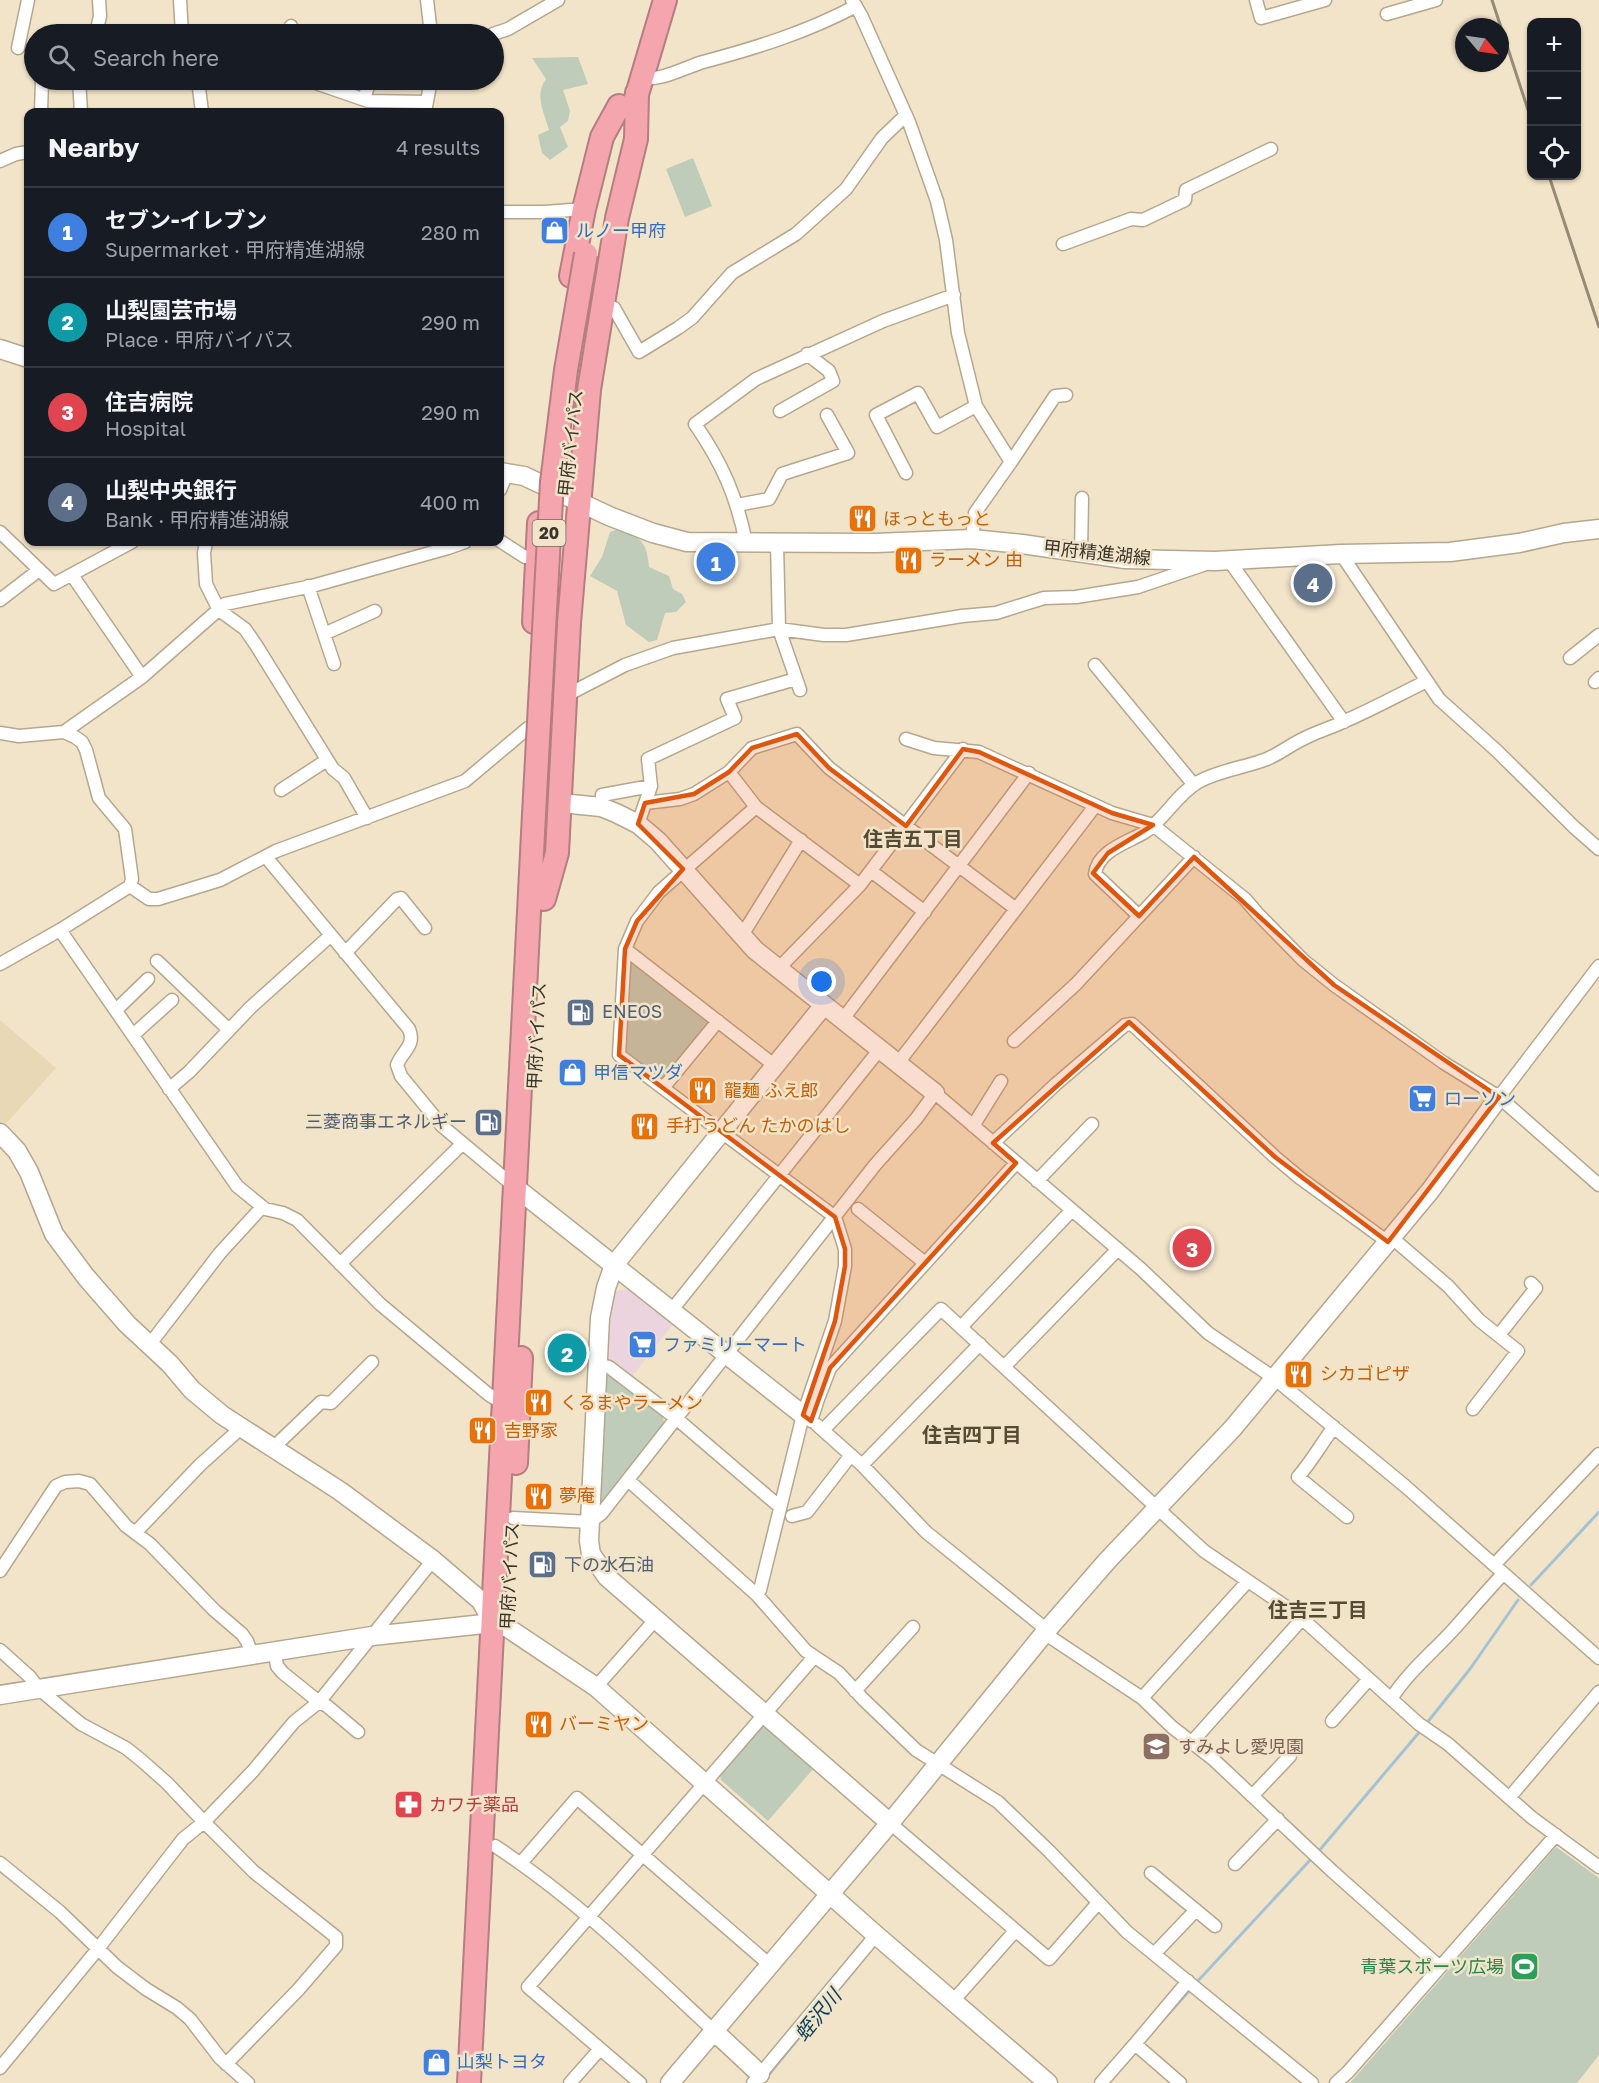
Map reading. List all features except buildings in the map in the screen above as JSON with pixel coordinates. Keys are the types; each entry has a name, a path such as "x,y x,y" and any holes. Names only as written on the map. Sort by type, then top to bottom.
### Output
{"highway":[{"name":"甲府バイパス","path":"469,2083 501,1625 513,1518 523,1193 537,897 548,810 552,482 566,370 632,92 650,0"},
{"name":"甲府バイパス","path":"632,92 665,0"},
{"path":"537,897 523,842 537,556 556,367 584,209 602,137 632,92"},
{"path":"548,810 565,696 578,501 589,390 617,218 636,139 632,92"},
{"name":"甲府バイパス","path":"484,2083 495,1846 501,1625 503,1398 523,1193"}],"street":[{"path":"18,48 28,0"},
{"path":"98,24 99,0"},
{"path":"180,0 181,24"},
{"path":"427,0 430,24"},
{"path":"504,30 558,0"},
{"path":"1256,0 1261,18 1325,0"},
{"path":"1387,0 1389,13 1436,0"},
{"path":"632,92 652,80 743,52 829,20 854,3 906,115 938,201 958,333 976,406 1011,462"},
{"path":"41,108 42,90"},
{"path":"80,90 81,108"},
{"path":"199,90 202,108"},
{"path":"337,90 364,99 426,107 429,90"},
{"path":"364,99 367,90"},
{"path":"603,303 614,308 639,352 678,328 692,318 732,273 796,234 846,189 882,138 906,115"},
{"path":"1063,244 1131,219 1143,220 1185,200 1186,190 1271,149"},
{"path":"0,160 24,153"},
{"path":"504,212 584,209"},
{"path":"746,543 728,478 695,424 756,379 883,321 954,295"},
{"path":"0,349 24,357"},
{"path":"780,411 833,381 829,371 807,354"},
{"path":"906,473 876,415 918,393 937,427 976,406"},
{"path":"972,540 975,513 1055,396 1066,395"},
{"path":"737,505 769,498 783,474 848,453 827,415"},
{"name":"甲府精進湖線","path":"504,478 524,476 609,516 653,533 687,542 876,543 972,540 1022,544 1125,559 1222,560 1473,550 1564,533 1599,529"},
{"path":"1081,552 1082,498"},
{"path":"0,532 54,584 125,546"},
{"path":"638,824 651,786 648,759 735,718 727,699 798,684 779,629 777,543"},
{"path":"504,544 525,557 537,556"},
{"path":"205,546 206,584 219,610 245,629 327,760 333,769 344,778 367,818"},
{"path":"64,732 142,677 225,604 308,586 454,546"},
{"path":"1341,554 1439,699 1599,849"},
{"path":"565,696 625,665 673,648 779,629 824,635 846,635 962,616 996,613 1044,598 1076,597 1138,587 1222,560 1344,722"},
{"path":"0,600 39,570"},
{"path":"72,575 142,677"},
{"path":"308,586 334,664"},
{"path":"324,634 375,611"},
{"path":"1570,658 1599,635"},
{"path":"1095,665 1194,785"},
{"path":"1139,916 1095,874 1099,861 1108,853 1153,825 1182,794 1217,772 1268,758 1305,738 1344,722 1427,681"},
{"path":"130,886 149,899 158,899 220,880 276,851 465,781 528,728"},
{"path":"0,733 19,736 64,732 75,736 82,742 99,798 125,829 132,879 130,886 60,930 0,963"},
{"path":"645,803 680,799 694,794 729,772 752,748 797,734 829,768 1016,909"},
{"path":"906,739 934,748 979,752 1029,773 1095,806 1153,825 1245,899 1303,960 1341,991 1444,1063 1499,1097 1599,1185"},
{"path":"779,969 860,885 963,749"},
{"path":"281,790 327,760"},
{"path":"729,772 756,807 860,885"},
{"path":"843,1019 1029,773"},
{"path":"601,807 602,795 651,786"},
{"path":"898,1063 1095,806"},
{"path":"548,810 601,807 638,824 658,841 741,937 755,950 935,1093 1166,1290 1208,1333 1274,1378 1405,1486 1599,1658"},
{"path":"756,807 659,892 637,921 625,949 619,1054 835,1217 845,1249 835,1321 780,1507 757,1595"},
{"path":"741,937 801,840"},
{"path":"266,857 410,1029 412,1037 410,1045 397,1065 401,1076 442,1126 726,1356 823,1430 862,1465 926,1532 1046,1631 1142,1698 1191,1743 1213,1759 1315,1855 1440,1967"},
{"path":"1014,1041 1076,984 1194,857"},
{"path":"871,871 925,912"},
{"path":"345,953 397,899 401,898 425,928"},
{"path":"60,930 237,1186 262,1207 297,1220 380,1304 488,1394 494,1398 503,1398"},
{"path":"170,1089 251,1007 330,936"},
{"path":"625,949 774,1065"},
{"path":"157,961 229,1030"},
{"path":"670,2083 890,1822 1046,1631 1107,1562 1233,1428 1430,1191 1599,966"},
{"path":"116,1010 148,979"},
{"path":"133,1035 172,1000"},
{"path":"824,1005 614,1265 606,1288 600,1318 590,1522 591,1554 599,1568 655,1620 1049,1959 1098,1903"},
{"path":"663,1088 718,1021"},
{"path":"993,1143 1056,1084 1125,1025 1132,1024 1275,1157 1300,1178 1389,1239 1448,1286 1479,1320 1518,1351 1473,1409"},
{"path":"671,1311 880,1049"},
{"path":"972,1126 1001,1081"},
{"path":"513,1518 590,1522 601,1514 935,1093"},
{"path":"1037,1180 1092,1124"},
{"path":"0,1133 17,1151 29,1172 54,1234 86,1277 206,1404 340,1491 433,1560 481,1601 501,1625 596,1687 829,1894 1048,2083"},
{"path":"340,1264 462,1144"},
{"path":"807,1418 818,1399 830,1368 1016,1163"},
{"path":"150,1344 220,1253 262,1207"},
{"path":"858,1209 925,1263"},
{"path":"961,1327 1072,1210"},
{"path":"1004,1367 1118,1249"},
{"path":"1499,1335 1536,1288 1531,1283"},
{"path":"823,1430 941,1309 1204,1551 1302,1619 1423,1727 1448,1744 1531,1817 1599,1867"},
{"path":"862,1465 980,1344"},
{"path":"274,1447 321,1402 331,1403 372,1362"},
{"path":"597,1364 609,1366 677,1419 780,1507"},
{"path":"135,1533 200,1465 242,1427"},
{"path":"1334,1427 1316,1450 1314,1458 1298,1477 1347,1517"},
{"path":"1494,1564 1599,1454"},
{"path":"792,1516 807,1512 851,1455"},
{"path":"628,1480 757,1595 806,1651 839,1673 916,1750 998,1802 1050,1851 1127,1932 1312,2083"},
{"path":"0,1571 56,1486 64,1482 79,1481 90,1484 126,1526 150,1544 214,1610 242,1634 248,1641 252,1654"},
{"path":"0,2067 97,1950 183,1839 204,1822 253,1771 294,1722 319,1702 433,1560"},
{"path":"1391,1699 1421,1661 1452,1631 1503,1574"},
{"path":"1142,1698 1248,1581"},
{"path":"1191,1743 1302,1619"},
{"path":"596,1687 655,1620"},
{"path":"0,1695 372,1636 501,1625"},
{"path":"855,1691 913,1627"},
{"path":"0,1650 30,1677 39,1689 81,1724 126,1748 141,1760 261,1877 336,1937 336,1946 298,1990 226,2064"},
{"path":"275,1653 277,1666 283,1673 358,1732"},
{"path":"640,2083 528,1987 814,1657"},
{"path":"1332,1721 1369,1680"},
{"path":"1509,1798 1599,1692"},
{"path":"1252,1796 1290,1756"},
{"path":"520,1863 577,1798 770,1965"},
{"path":"1235,1864 1278,1819"},
{"path":"1336,2083 1348,2073 1556,1835"},
{"path":"495,1846 590,1916 715,2032 757,2079 876,1935"},
{"path":"0,1863 70,1921 97,1950 146,1989 190,2019 226,2064 248,2083"},
{"path":"1151,1873 1215,1926"},
{"path":"1154,1954 1196,1910"},
{"path":"953,2001 1015,1931"},
{"path":"1101,2083 1191,1984"},
{"path":"1135,2044 1180,2083"},
{"path":"570,2083 600,2049"}],"highlighted area":[{"path":"797,734 829,768 906,826 963,749 979,752 1112,813 1153,825 1108,853 1093,873 1139,916 1194,857 1334,985 1499,1097 1388,1242 1275,1157 1129,1022 993,1143 1016,1163 830,1368 811,1421 803,1415 835,1321 845,1266 845,1249 835,1217 619,1055 625,949 637,921 683,869 638,824 645,803 694,794 729,772 752,748"}],"shaded area":[{"path":"0,1020 56,1068 3,1127 0,1125"},
{"path":"630,1289 674,1323 630,1379 606,1361 614,1291"}],"green space":[{"path":"578,57 588,84 563,90 570,111 568,121 560,127 568,147 550,160 542,153 538,135 549,130 540,97 542,85 546,79 532,58"},
{"path":"693,158 712,206 685,217 666,169"},
{"path":"621,528 639,539 647,552 649,567 669,576 673,589 682,594 686,602 676,612 665,613 657,640 649,642 626,625 617,591 590,576 602,557 610,532"},
{"path":"634,961 709,1019 709,1027 665,1079 660,1080 623,1054 628,964"},
{"path":"608,1375 662,1415 665,1426 602,1505 598,1502 604,1379"},
{"path":"762,1726 768,1727 814,1768 768,1821 721,1780 720,1774"},
{"name":"青葉スポーツ広場","path":"1556,1847 1599,1878 1599,2055 1577,2083 1350,2083"}],"waterway":[{"path":"1531,1585 1599,1512"},
{"path":"1426,1724 1470,1669 1518,1600"},
{"path":"1318,1852 1422,1729"},
{"path":"1195,1984 1313,1857"},
{"name":"蛭沢川","path":"762,2083 857,1967"},
{"path":"1153,2031 1191,1989"}],"railway":[{"path":"1492,0 1527,107"},
{"path":"1550,180 1599,327"}],"place":[{"name":"ルノー甲府","path":"555,231"},
{"name":"ほっともっと","path":"862,519"},
{"name":"ラーメン 由","path":"908,560"},
{"name":"セブン-イレブン","path":"716,562"},
{"name":"山梨中央銀行","path":"1313,583"},
{"name":"ENEOS","path":"581,1012"},
{"name":"甲信マツダ","path":"572,1073"},
{"name":"龍麺 ふえ郎","path":"703,1091"},
{"name":"ローソン","path":"1423,1099"},
{"name":"三菱商事エネルギー","path":"488,1122"},
{"name":"手打うどん たかのはし","path":"645,1126"},
{"name":"住吉病院","path":"1192,1248"},
{"name":"ファミリーマート","path":"642,1345"},
{"name":"山梨園芸市場","path":"567,1353"},
{"name":"シカゴピザ","path":"1299,1374"},
{"name":"くるまやラーメン","path":"539,1403"},
{"name":"吉野家","path":"483,1431"},
{"name":"夢庵","path":"538,1496"},
{"name":"下の水石油","path":"543,1565"},
{"name":"バーミヤン","path":"538,1724"},
{"name":"すみよし愛児園","path":"1157,1747"},
{"name":"カワチ薬品","path":"408,1805"},
{"name":"青葉スポーツ広場","path":"1525,1967"},
{"name":"山梨トヨタ","path":"436,2062"}],"district":[{"name":"住吉五丁目","path":"913,839"},
{"name":"住吉四丁目","path":"972,1435"},
{"name":"住吉三丁目","path":"1318,1610"}]}
